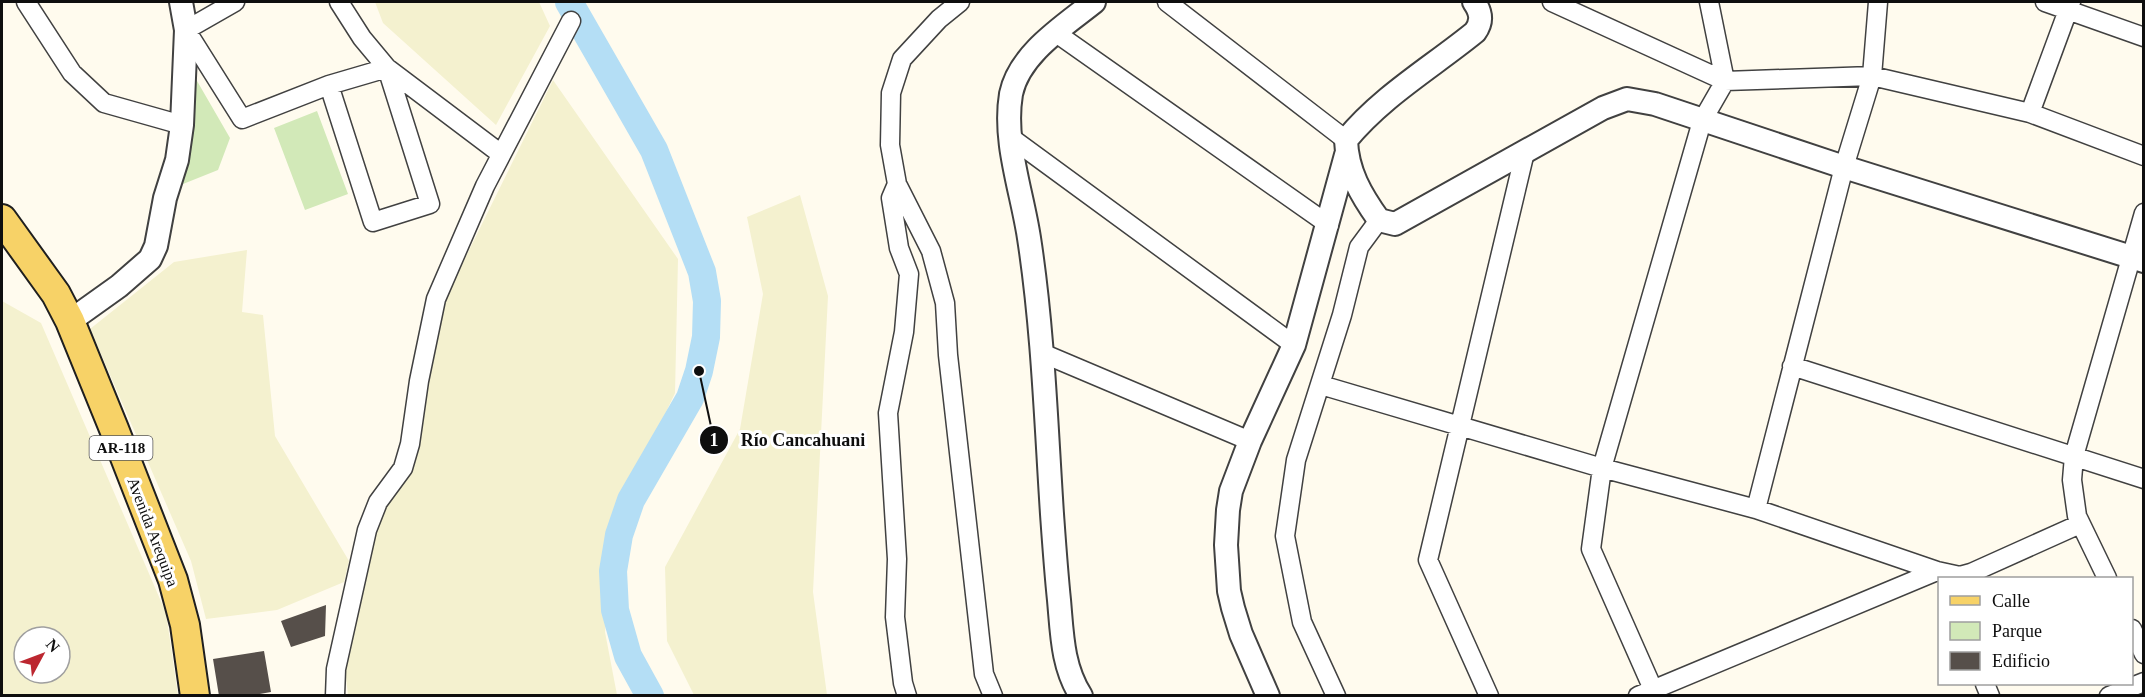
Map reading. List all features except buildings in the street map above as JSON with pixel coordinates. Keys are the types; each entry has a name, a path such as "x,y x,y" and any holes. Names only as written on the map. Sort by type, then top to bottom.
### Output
{"main road":[{"name":"Avenida Arequipa","path":"2,219 56,294 70,321 173,580 185,625 195,696"}],"street":[{"path":"26,2 72,73 104,103 182,124"},
{"path":"70,321 119,286 150,259 156,246 165,198 177,160 182,124 186,30 182,2"},
{"path":"186,30 235,2"},
{"path":"339,2 362,38 387,68 501,154"},
{"path":"960,2 939,19 902,59 891,93 890,145 897,184 931,251 945,303 948,355 984,674 993,696"},
{"path":"1082,696 1074,684 1064,654 1042,353 1029,237 1010,137 1011,96 1014,82 1026,63 1056,33 1094,2"},
{"path":"1167,2 1346,147 1353,180 1379,220 1395,224 1603,108 1627,99 1655,105 2137,259"},
{"path":"1268,696 1241,634 1233,608 1227,574 1228,510 1232,491 1250,441 1294,345 1329,225 1346,147 1362,120 1381,103 1475,32 1481,22 1481,16 1474,2"},
{"path":"1552,2 1725,81 1872,76 2030,113 2144,156"},
{"path":"1709,2 1725,81 1702,121 1602,468 1591,549 1649,693 1939,575"},
{"path":"1756,509 1844,167 1872,76 1878,2"},
{"path":"2045,2 2069,6 2144,38"},
{"path":"2030,113 2069,6"},
{"path":"335,696 336,669 367,530 378,502 403,468 410,444 419,381 436,299 485,186 571,21"},
{"path":"186,30 242,119 329,85 387,68"},
{"path":"1056,33 1329,225"},
{"path":"329,85 373,222 430,204 387,68"},
{"path":"1010,137 1294,345"},
{"path":"1489,696 1428,560 1525,152"},
{"path":"897,184 891,198 899,248 909,274 904,332 888,413 897,559 895,617 903,683 907,696"},
{"path":"2106,577 2077,516 2072,480 2074,456 2137,259 2144,213"},
{"path":"1335,696 1302,622 1285,536 1296,460 1342,315 1359,247 1379,220"},
{"path":"1042,353 1250,441"},
{"path":"1792,366 2144,479"},
{"path":"1321,385 1602,468 1756,509 1939,575 1960,576 1971,573 2080,524"},
{"path":"2133,631 2144,654"},
{"path":"2109,696 2144,682"}],"shaded area":[{"path":"375,2 539,2 550,26 496,125 383,23"},
{"path":"553,80 678,259 675,393 616,518 605,632 617,695 348,695 345,669 379,515 416,447 443,303"},
{"path":"800,195 828,296 813,592 827,695 694,695 667,641 665,567 740,429 763,294 747,217"},
{"path":"247,250 242,312 263,315 275,436 349,561 344,582 277,610 206,619 191,561 90,329 174,262"},
{"path":"2,301 41,323 166,613 178,695 2,695"}],"green space":[{"path":"193,74 230,138 218,170 183,184"},
{"path":"317,111 348,194 305,210 274,128"}],"waterway":[{"path":"569,2 654,150 702,272 707,301 706,337 699,371 690,398 631,500 619,535 613,571 615,610 628,656 650,696"}],"place":[{"name":"Río Cancahuani","path":"699,371"}]}
